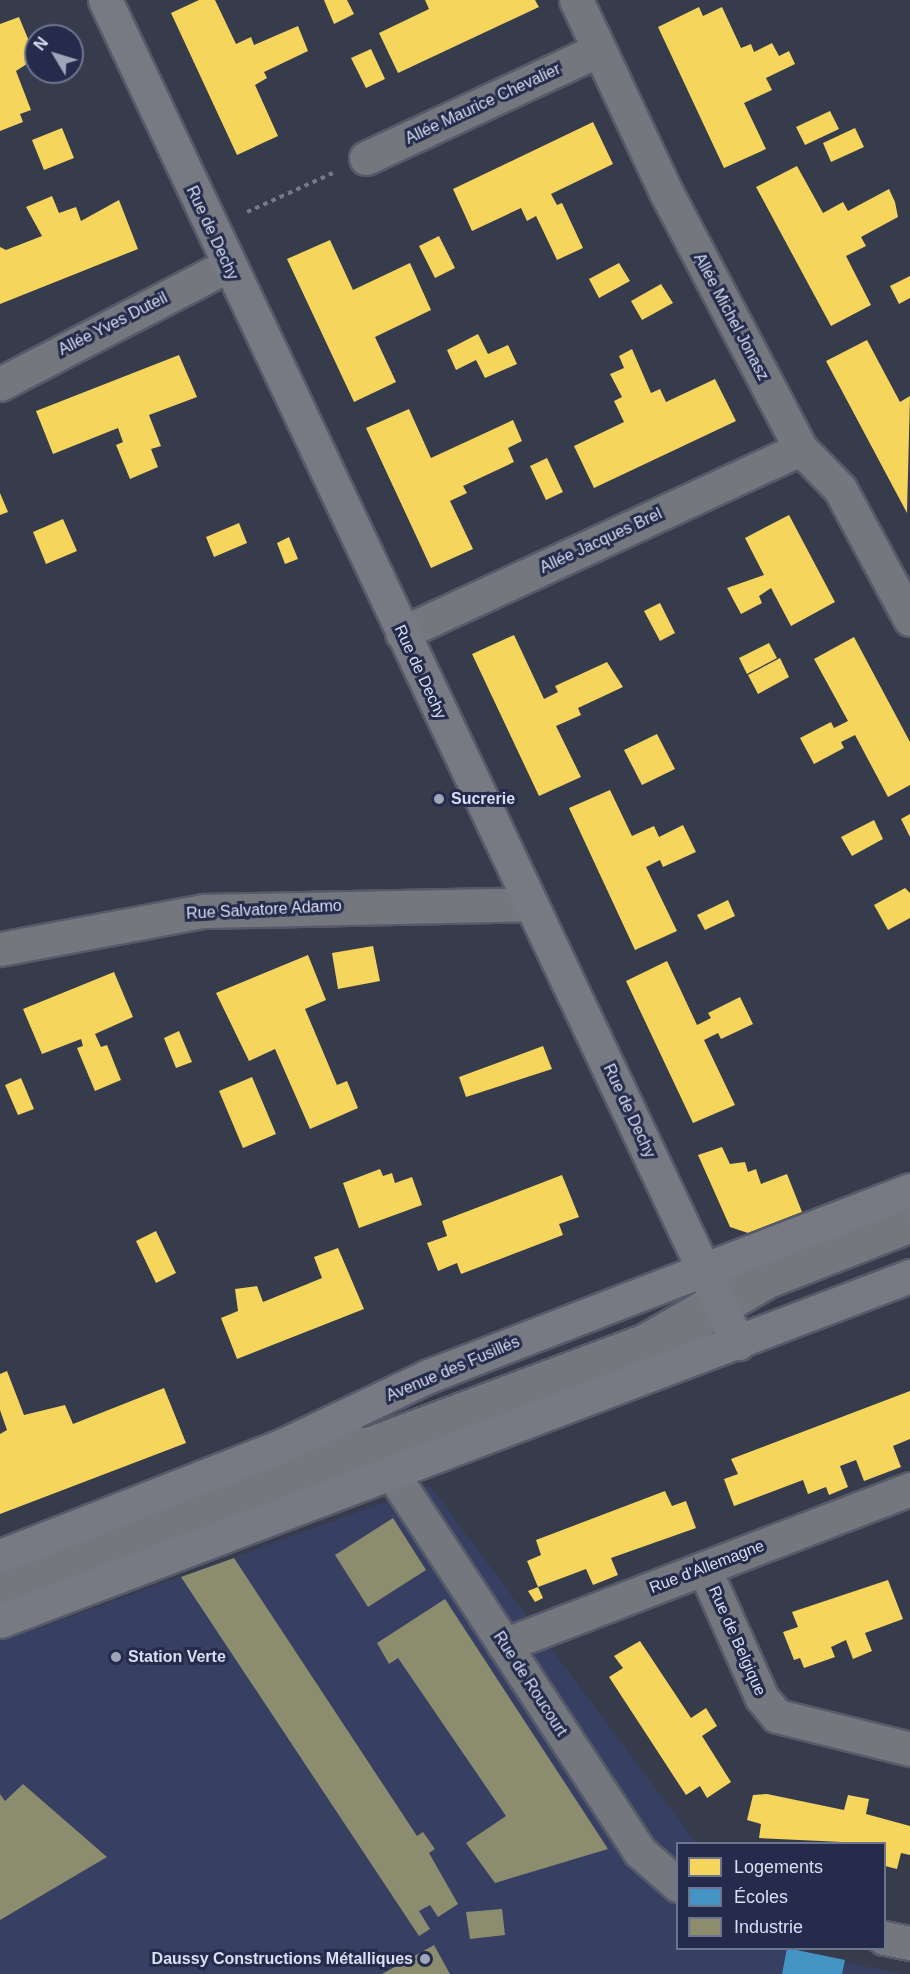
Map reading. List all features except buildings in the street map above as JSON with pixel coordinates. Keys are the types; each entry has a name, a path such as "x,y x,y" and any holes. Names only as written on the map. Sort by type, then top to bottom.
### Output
{"main road":[{"name":"Rue de Dechy","path":"105,0 227,266 738,1343"},
{"name":"Avenue des Fusillés","path":"0,1556 312,1433 426,1377 715,1293 910,1190"},
{"path":"0,1621 375,1457 738,1343 910,1276"}],"street":[{"name":"Allée Michel Jonasz","path":"576,0 686,232 801,450 840,489 910,619"},
{"name":"Allée Maurice Chevalier","path":"366,158 599,50"},
{"name":"Allée Yves Duteil","path":"0,384 227,266"},
{"name":"Allée Jacques Brel","path":"402,633 801,450"},
{"name":"Rue Salvatore Adamo","path":"0,949 203,911 531,904"},
{"path":"312,1433 375,1457"},
{"name":"Rue de Roucourt","path":"375,1457 504,1645 639,1851 676,1883"},
{"name":"Rue d'Allemagne","path":"504,1645 910,1489"},
{"name":"Rue de Belgique","path":"704,1568 762,1698 777,1716 910,1749"},
{"path":"886,1938 910,1943"}],"lane":[{"path":"0,1596 624,1365 715,1293 779,1260 910,1210"},
{"path":"715,1293 786,1278 910,1231"},
{"path":"0,1578 375,1457"}],"path":[{"path":"210,228 366,158"}],"shaded area":[{"path":"430,1486 695,1842 676,1842 676,1950 782,1950 903,1974 0,1974 0,1642"}],"place":[{"name":"Sucrerie","path":"439,799"},
{"name":"Station Verte","path":"116,1657"},
{"name":"Daussy Constructions Métalliques","path":"425,1959"}]}
